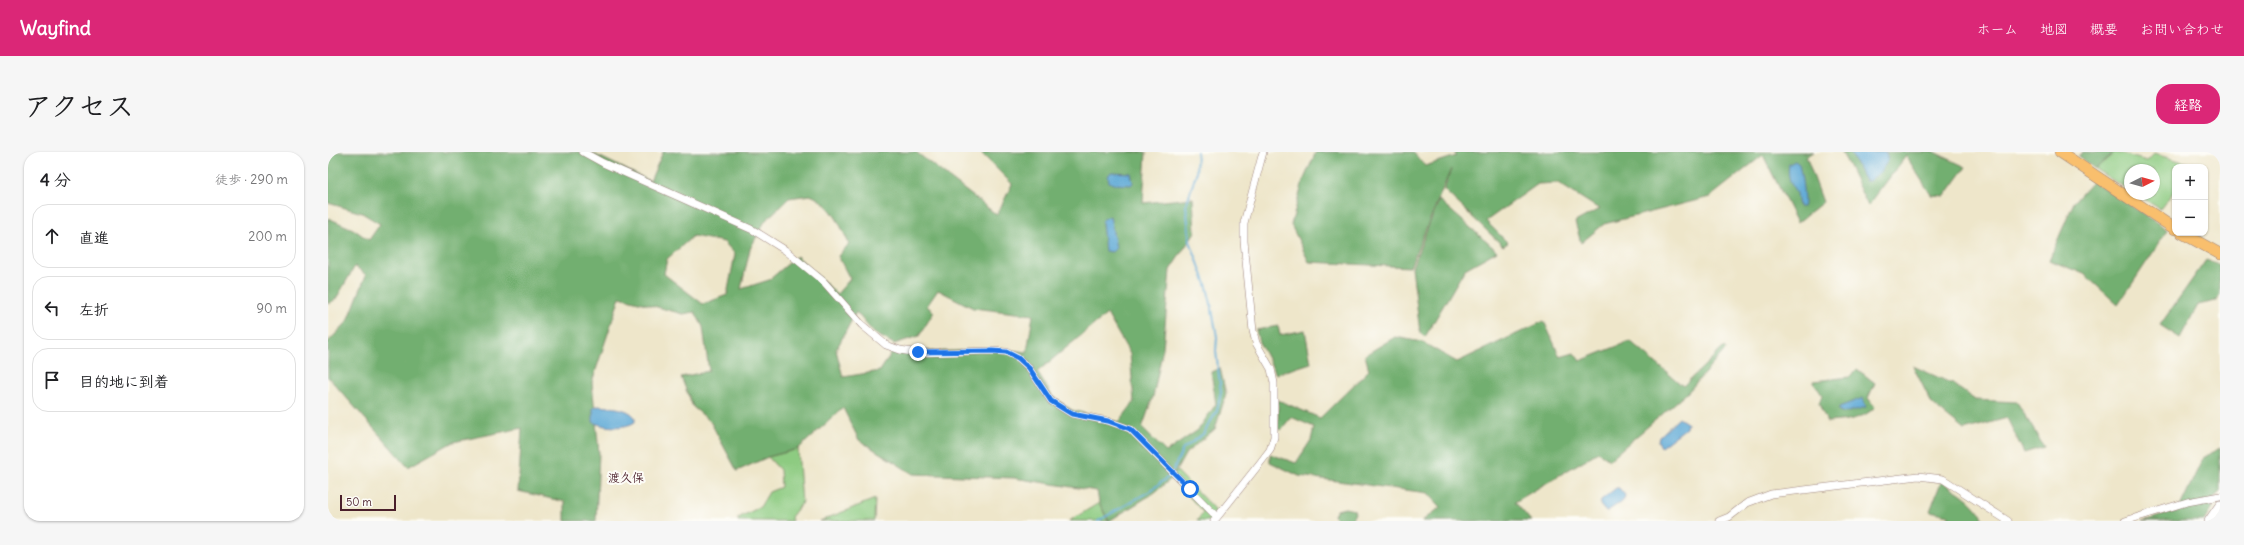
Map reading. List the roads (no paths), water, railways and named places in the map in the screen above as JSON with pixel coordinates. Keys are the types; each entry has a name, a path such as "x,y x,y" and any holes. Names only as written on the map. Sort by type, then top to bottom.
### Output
{"highway":[{"path":"2060,152 2172,226"},
{"path":"2187,236 2220,254"}],"street":[{"path":"583,152 603,163 753,230 785,250 824,282 862,325 886,345 900,350 918,352 1006,352 1018,358 1029,368 1051,401 1072,414 1108,421 1130,429 1215,518 1270,450 1274,437 1274,383 1271,369 1256,343 1253,331 1244,241 1244,223 1263,152"},
{"path":"1719,521 1729,517 1747,503 1771,494 1918,476 1943,479 2008,521"},
{"path":"2125,521 2187,502 2220,496"},
{"path":"2209,521 2220,504"}],"water":[{"path":"1850,152 1886,152 1888,161 1880,172 1869,181 1865,181"},
{"path":"1795,161 1799,164 1801,174 1804,194 1803,207 1799,207 1797,193 1789,176 1789,164"},
{"path":"1111,172 1131,173 1133,183 1131,185 1114,184 1109,182 1108,176"},
{"path":"1110,216 1116,248 1112,252 1105,251 1102,223 1102,220"},
{"path":"1863,398 1866,407 1845,413 1839,411 1839,407"},
{"path":"597,406 623,409 635,417 635,422 620,427 602,426 597,424 593,422 593,408"},
{"path":"1679,418 1687,423 1686,428 1661,447 1658,441 1659,437"},
{"path":"1616,488 1619,488 1625,495 1624,500 1606,512 1600,505 1601,500"}],"waterway":[{"path":"1173,470 1183,449 1203,434 1217,411 1221,392 1216,351 1217,337 1211,304 1207,287 1190,241 1186,205 1196,174 1197,152"},
{"path":"1098,521 1150,491 1172,474"}],"district":[{"name":"渡久保","path":"626,478"}]}
